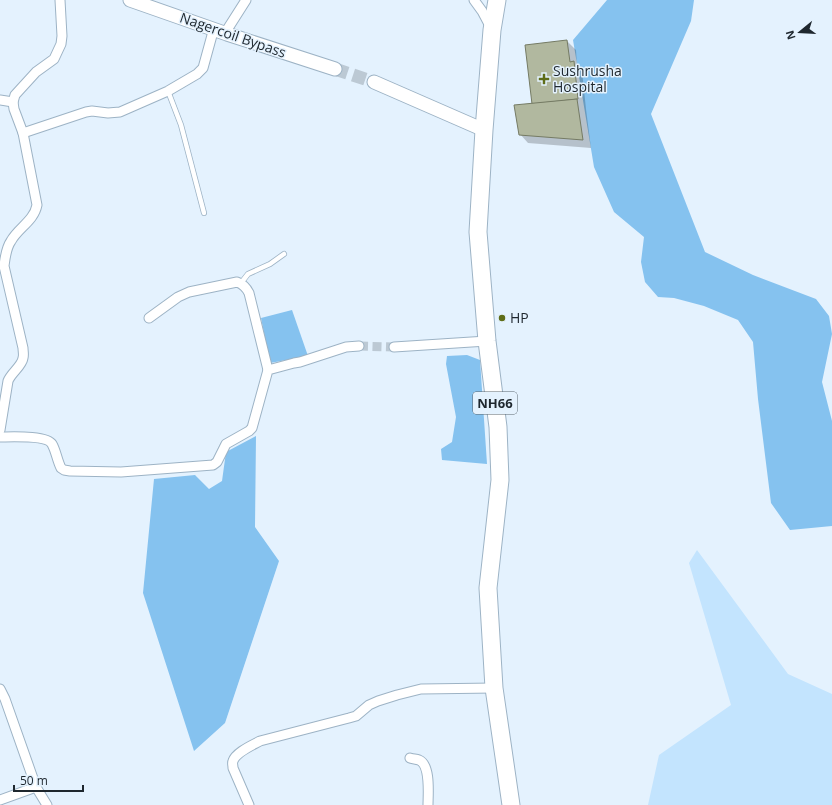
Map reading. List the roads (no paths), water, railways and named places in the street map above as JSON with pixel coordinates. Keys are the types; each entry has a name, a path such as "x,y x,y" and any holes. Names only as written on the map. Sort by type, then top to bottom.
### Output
{"highway":[{"name":"NH66","path":"497,0 492,30 478,232 498,427 500,480 488,588 494,688 511,805"}],"main road":[{"name":"Nagercoil Bypass","path":"130,0 335,69"},
{"path":"374,82 484,130"}],"street":[{"path":"0,430 8,381 24,357 4,266 5,255 10,241 36,213 38,205 23,133 13,102 15,96 36,72 54,59 61,44 60,0"},
{"path":"23,133 86,112 120,112 168,91 197,74 203,68 220,31 246,0"},
{"path":"474,0 482,11 492,30"},
{"path":"0,100 13,102"},
{"path":"0,437 15,436 48,440 52,443 61,468 66,470 121,472 213,465 217,462 226,444 250,431 252,428 268,370 249,293 241,283 237,282 189,292 178,297 149,318"},
{"path":"394,347 488,341"},
{"path":"268,370 300,362 346,347 359,346"},
{"path":"249,805 233,768 233,761 241,752 260,741 356,716 369,705 378,701 420,689 494,688"},
{"path":"0,689 5,699 36,787 48,805"},
{"path":"410,758 422,762 425,768 427,774 428,805"},
{"path":"0,800 36,787"}],"lane":[{"path":"168,91 181,125 204,213"},
{"path":"241,283 248,274 270,264 284,254"}],"water":[{"path":"607,0 694,0 691,21 651,114 705,252 753,275 816,299 829,316 832,334 822,382 832,421 832,526 790,530 771,503 758,399 753,342 738,320 704,306 674,298 658,297 645,282 641,262 644,237 614,212 594,167 573,40"},
{"path":"292,310 308,356 270,363 261,318"},
{"path":"467,355 480,360 487,464 442,460 441,449 452,442 456,417 446,364 447,356"},
{"path":"256,436 255,527 279,561 225,723 194,751 143,593 154,479 195,475 209,489 222,481 226,452"}],"tunnel":[{"path":"335,69 374,82"},
{"path":"359,346 394,347"}],"place":[{"name":"Sushrusha Hospital","path":"544,79"},
{"name":"HP","path":"502,318"}]}
